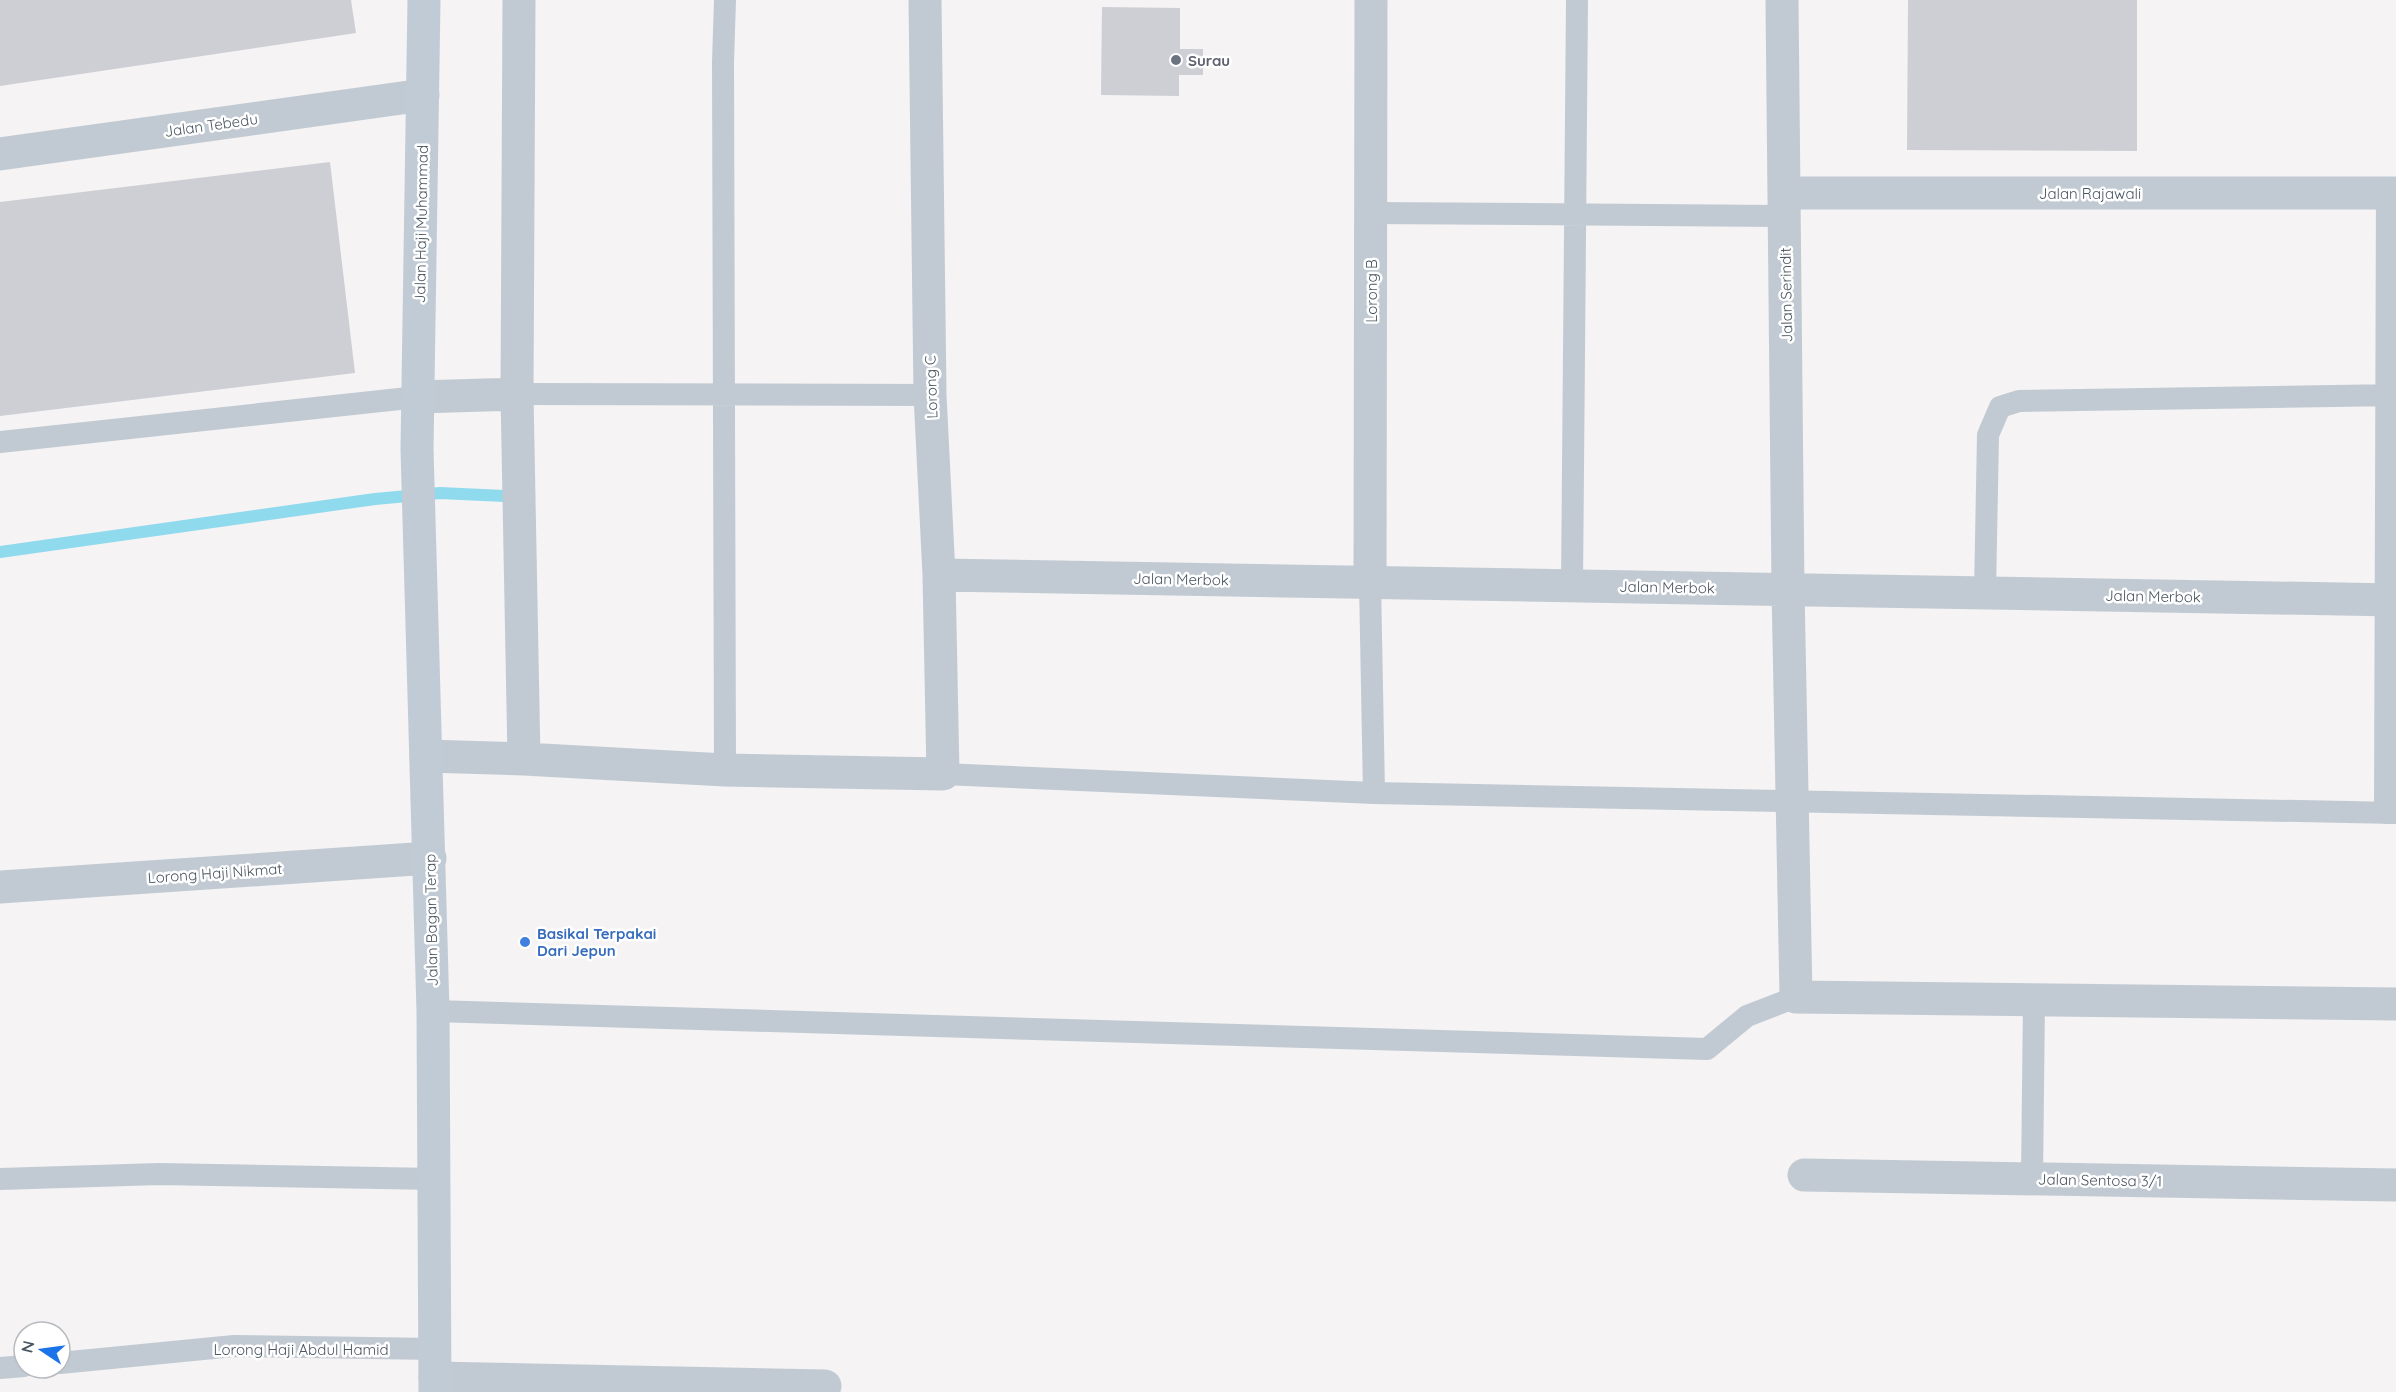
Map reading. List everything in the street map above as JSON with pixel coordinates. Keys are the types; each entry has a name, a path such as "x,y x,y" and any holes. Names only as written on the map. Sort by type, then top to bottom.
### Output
{"main road":[{"name":"Jalan Haji Muhammad","path":"417,449 424,0"},
{"name":"Jalan Bagan Terap","path":"417,449 433,1011 435,1373"}],"street":[{"path":"519,0 517,394 524,759"},
{"name":"Lorong C","path":"925,0 930,395 939,574 943,774"},
{"name":"Lorong B","path":"1370,582 1371,0"},
{"name":"Jalan Serindit","path":"1782,0 1788,589 1796,997"},
{"name":"Jalan Tebedu","path":"0,154 423,95"},
{"name":"Jalan Rajawali","path":"1784,204 2392,193"},
{"path":"418,397 517,394"},
{"name":"Jalan Merbok","path":"939,574 2391,600"},
{"path":"426,756 725,770 943,774"},
{"name":"Lorong Haji Nikmat","path":"0,887 430,858"},
{"path":"1796,997 2396,1004"},
{"name":"Jalan Sentosa 3/1","path":"1804,1175 2396,1185"},
{"path":"435,1373 584,1387 825,1386"}],"lane":[{"path":"725,0 723,62 725,770"},
{"path":"1572,586 1577,0"},
{"path":"943,774 1374,793 2391,813 2392,193"},
{"path":"1372,213 1576,214 1784,204"},
{"path":"517,394 930,395"},
{"path":"1985,593 1988,435 2000,407 2019,401 2391,395"},
{"path":"0,442 418,397"},
{"path":"1370,582 1374,793"},
{"path":"433,1011 1707,1049 1748,1016 1796,997"},
{"path":"2032,1179 2034,1000"},
{"path":"0,1179 159,1174 435,1179"},
{"name":"Lorong Haji Abdul Hamid","path":"72,1362 234,1346 435,1373"}],"building":[{"path":"0,0 351,0 356,33 0,86"},
{"path":"1908,0 2137,0 2137,151 1907,150"},
{"path":"1102,7 1180,8 1180,49 1203,49 1203,75 1179,75 1179,96 1101,95"},
{"path":"330,162 355,373 0,416 0,202"}],"waterway":[{"path":"0,552 375,499 440,493 504,496"}],"place":[{"name":"Surau","path":"1176,60"},
{"name":"Basikal Terpakai Dari Jepun","path":"525,942"}]}
